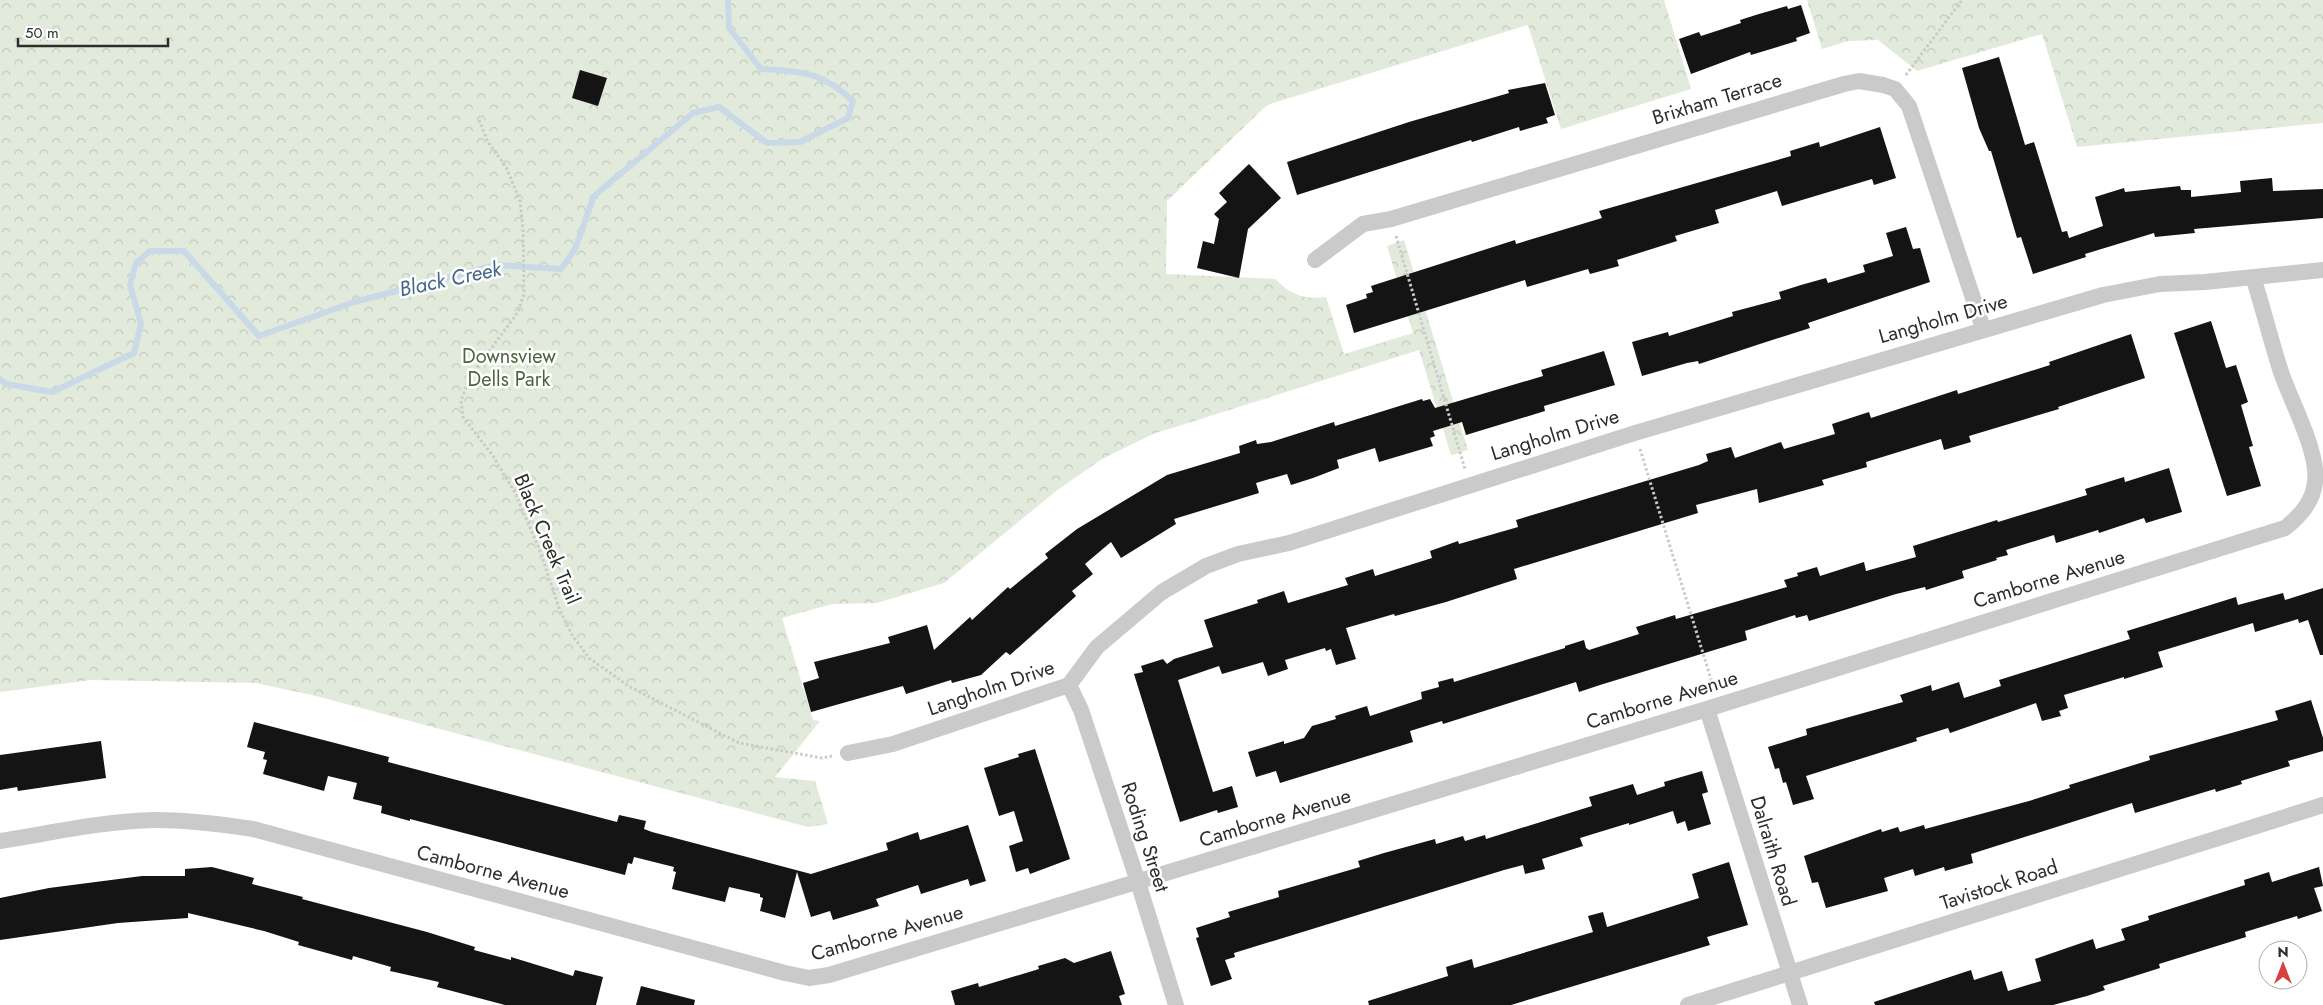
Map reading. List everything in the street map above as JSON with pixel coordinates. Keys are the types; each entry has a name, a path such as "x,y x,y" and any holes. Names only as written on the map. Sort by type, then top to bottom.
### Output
{"street":[{"name":"Brixham Terrace","path":"1315,260 1363,224 1391,219 1844,84 1868,81 1895,89"},
{"path":"1895,89 1909,106 1983,328"},
{"name":"Langholm Drive","path":"848,753 894,744 1069,685 1097,647 1162,592 1206,566 1238,554 1289,543 1469,484 1635,433 1983,328 2103,295 2160,284 2323,270"},
{"name":"Camborne Avenue","path":"0,841 113,823 154,820 197,821 253,829 809,978 829,975 1713,707 2284,528 2300,517 2309,502 2315,481 2310,445 2281,373 2253,276"},
{"name":"Roding Street","path":"1069,685 1081,710 1138,882 1176,1005"},
{"name":"Dalraith Road","path":"1713,707 1789,974 1800,1005"},
{"name":"Tavistock Road","path":"1688,1005 2323,805"}],"path":[{"path":"1895,89 1962,0"},
{"name":"Black Creek Trail","path":"479,120 488,142 506,167 520,201 523,229 524,294 518,312 469,379 461,401 463,417 492,456 515,493 539,548 559,608 572,636 589,658 630,687 739,743 822,758"},
{"path":"1391,219 1469,484"},
{"path":"1635,433 1713,707"}],"green space":[{"name":"Downsview Dells Park","path":"0,0 1664,0 1691,89 1561,129 1528,25 1267,105 1167,201 1166,274 1275,279 1292,293 1311,298 1326,297 1344,354 1413,333 1387,246 1404,240 1468,450 1451,455 1419,350 1153,434 1102,459 1056,491 944,583 877,603 832,604 782,618 813,720 820,721 775,777 815,781 828,824 808,827 316,696 256,683 91,680 0,692"},
{"path":"1807,0 2323,0 2323,123 2077,147 2042,34 1917,71 1878,40 1848,41 1822,49"}],"building":[{"path":"1801,5 1810,33 1796,38 1797,41 1751,55 1750,52 1691,74 1679,39 1699,32 1701,36 1741,23 1740,20 1759,14 1787,6 1788,9"},
{"path":"1999,57 2025,145 2034,142 2062,232 2067,231 2069,238 2103,226 2095,197 2124,188 2125,192 2180,186 2181,190 2191,190 2191,197 2241,192 2240,181 2272,178 2273,191 2323,189 2323,218 2194,229 2195,233 2155,237 2154,233 2085,254 2086,257 2033,274 2021,237 2017,238 1991,151 1989,151 1979,128 1962,68"},
{"path":"580,70 607,78 598,106 572,98"},
{"path":"1545,83 1555,115 1546,118 1548,123 1520,131 1519,127 1472,142 1471,140 1297,195 1287,162 1409,122 1509,93 1508,90"},
{"path":"1880,127 1896,178 1874,185 1872,179 1782,206 1777,191 1715,210 1719,223 1675,236 1677,241 1617,260 1619,266 1590,274 1588,269 1527,287 1525,280 1354,333 1346,305 1367,298 1366,294 1373,292 1371,286 1515,240 1516,244 1602,218 1599,211 1791,156 1790,151 1819,142 1820,147"},
{"path":"1249,164 1281,198 1248,229 1239,278 1197,268 1203,241 1214,244 1219,219 1214,214 1227,202 1219,193"},
{"path":"1906,227 1913,249 1920,248 1930,282 1808,323 1810,328 1699,364 1698,361 1687,363 1642,376 1632,342 1668,332 1669,336 1733,316 1732,312 1781,299 1779,292 1801,285 1826,278 1828,283 1865,272 1863,265 1893,256 1886,233"},
{"path":"2211,321 2226,368 2236,365 2248,402 2241,405 2253,446 2249,447 2261,486 2227,496 2174,333"},
{"path":"2131,334 2145,378 2058,407 2059,409 1969,436 1971,442 1944,450 1941,439 1866,462 1867,467 1822,480 1824,485 1759,503 1757,489 1696,505 1698,513 1514,569 1517,579 1446,602 1346,628 1356,659 1336,665 1331,649 1326,651 1325,648 1285,660 1288,669 1268,676 1263,662 1222,674 1219,666 1178,680 1213,792 1232,786 1238,807 1218,813 1217,810 1180,822 1134,674 1143,672 1141,666 1163,659 1167,664 1174,659 1213,647 1204,620 1258,603 1257,600 1284,591 1288,603 1348,585 1345,578 1373,569 1375,576 1432,558 1430,551 1458,541 1459,544 1518,527 1516,520 1699,465 1708,461 1706,454 1731,447 1735,458 1781,442 1784,449 1835,434 1832,424 1869,412 1871,418 1957,390 1958,394 2050,365 2049,362"},
{"path":"1604,351 1615,385 1544,406 1545,411 1466,435 1462,422 1433,431 1435,436 1430,438 1433,446 1379,462 1375,448 1337,460 1339,468 1291,485 1287,474 1256,483 1259,493 1174,519 1176,524 1121,558 1111,542 1085,564 1093,574 1072,591 1076,596 1010,655 1006,652 981,675 952,683 951,680 906,694 903,686 811,712 803,683 819,678 814,662 890,643 888,637 927,625 934,650 970,617 972,620 1008,587 1010,589 1048,558 1045,554 1077,529 1167,475 1240,453 1239,446 1256,440 1257,444 1271,442 1334,422 1335,426 1422,399 1423,401 1430,399 1435,408 1543,376 1541,370"},
{"path":"2169,468 2182,512 2146,523 2144,518 2099,533 2098,530 2056,543 2054,535 2006,550 2008,555 1962,571 1964,578 1926,590 1925,587 1896,594 1809,621 1807,615 1796,618 1795,615 1745,631 1747,640 1579,692 1576,682 1443,724 1442,721 1410,731 1413,742 1280,783 1276,771 1256,777 1248,752 1284,741 1284,744 1304,738 1312,726 1336,719 1335,716 1367,706 1370,716 1422,699 1421,692 1439,687 1438,682 1453,678 1454,682 1565,648 1565,646 1584,640 1586,648 1589,650 1639,634 1636,627 1675,615 1676,619 1787,587 1784,580 1798,576 1797,573 1817,567 1820,576 1864,562 1866,571 1916,557 1913,546 2087,495 2085,489 2124,477 2125,482"},
{"path":"2323,588 2323,655 2320,655 2308,620 2299,623 2298,619 2255,632 2253,623 2158,652 2163,667 2064,695 2068,708 2059,711 2061,716 2042,721 2036,703 1950,733 1948,728 1916,738 1917,741 1806,776 1814,799 1793,805 1786,782 1783,783 1779,768 1775,769 1768,747 1807,735 1806,729 1903,702 1900,695 1931,685 1932,691 1959,682 1964,698 2001,686 1999,680 2130,639 2127,631 2236,597 2238,605 2283,593 2285,600"},
{"path":"2311,700 2323,738 2323,751 2288,761 2290,766 2241,781 2242,784 2216,792 2215,789 2135,813 2132,803 1971,854 1973,863 1945,871 1944,867 1915,876 1913,869 1884,878 1888,891 1826,908 1818,882 1812,883 1804,856 1881,829 1882,832 1898,827 1900,832 1924,825 1925,829 2029,801 2070,788 2069,785 2150,760 2149,756 2278,720 2275,711"},
{"path":"254,722 389,757 388,762 617,822 619,815 646,821 644,829 652,832 811,874 888,850 886,843 918,832 920,840 968,825 986,881 970,886 968,879 921,894 918,885 876,899 879,906 833,920 830,911 811,917 797,872 785,918 760,911 763,898 760,897 760,894 729,887 725,902 672,889 676,872 673,871 674,867 634,857 632,864 628,863 625,875 381,813 382,806 353,799 357,783 328,776 324,791 263,774 267,760 263,759 265,752 247,747"},
{"path":"101,741 106,778 18,791 17,787 0,790 0,755"},
{"path":"1035,749 1070,859 1030,874 1028,868 1016,872 1009,846 1023,841 1014,811 999,816 984,768 1019,757 1018,754"},
{"path":"1702,771 1708,792 1702,794 1711,824 1688,831 1685,821 1677,824 1673,811 1580,838 1583,846 1542,859 1545,869 1525,874 1523,865 1504,870 1234,953 1235,957 1225,960 1232,979 1211,986 1196,938 1199,937 1196,928 1230,917 1228,912 1279,897 1278,891 1360,867 1358,861 1384,853 1435,839 1436,844 1463,836 1465,841 1485,835 1486,839 1592,806 1589,797 1633,784 1637,795 1665,786 1664,782"},
{"path":"1729,862 1748,925 1707,937 1710,945 1511,1005 1369,1005 1368,1001 1448,976 1446,967 1472,959 1474,968 1593,932 1588,916 1603,912 1607,927 1699,898 1692,874"},
{"path":"212,867 254,878 252,884 427,932 475,947 474,950 511,960 511,957 573,976 575,970 603,977 596,1005 505,1005 437,987 439,982 390,971 391,967 353,956 352,960 298,945 299,942 264,931 188,913 188,918 118,923 0,940 0,898 49,888 142,876 185,876 185,869"},
{"path":"2319,867 2323,886 2314,888 2322,911 2298,919 2297,916 2245,932 2246,937 2159,964 2160,968 2103,986 2105,990 2087,996 2053,1005 1875,1005 1874,1002 1971,970 1974,980 2002,971 2008,991 2041,981 2035,959 2093,939 2096,949 2125,940 2121,929 2149,920 2148,916 2245,885 2244,880 2269,872 2272,882"},
{"path":"1111,951 1125,994 1119,996 1122,1005 955,1005 951,991 978,983 979,987 1039,969 1038,966 1065,958 1074,963"},
{"path":"641,986 695,1000 694,1005 636,1005"}],"waterway":[{"name":"Black Creek","path":"0,379 6,384 52,392 134,353 141,324 130,285 136,263 150,251 184,251 259,336 354,302 496,265 561,269 575,249 594,196 693,113 719,107 767,143 800,142 848,118 853,101 842,91 821,78 789,71 761,69 729,28 728,0"}]}
